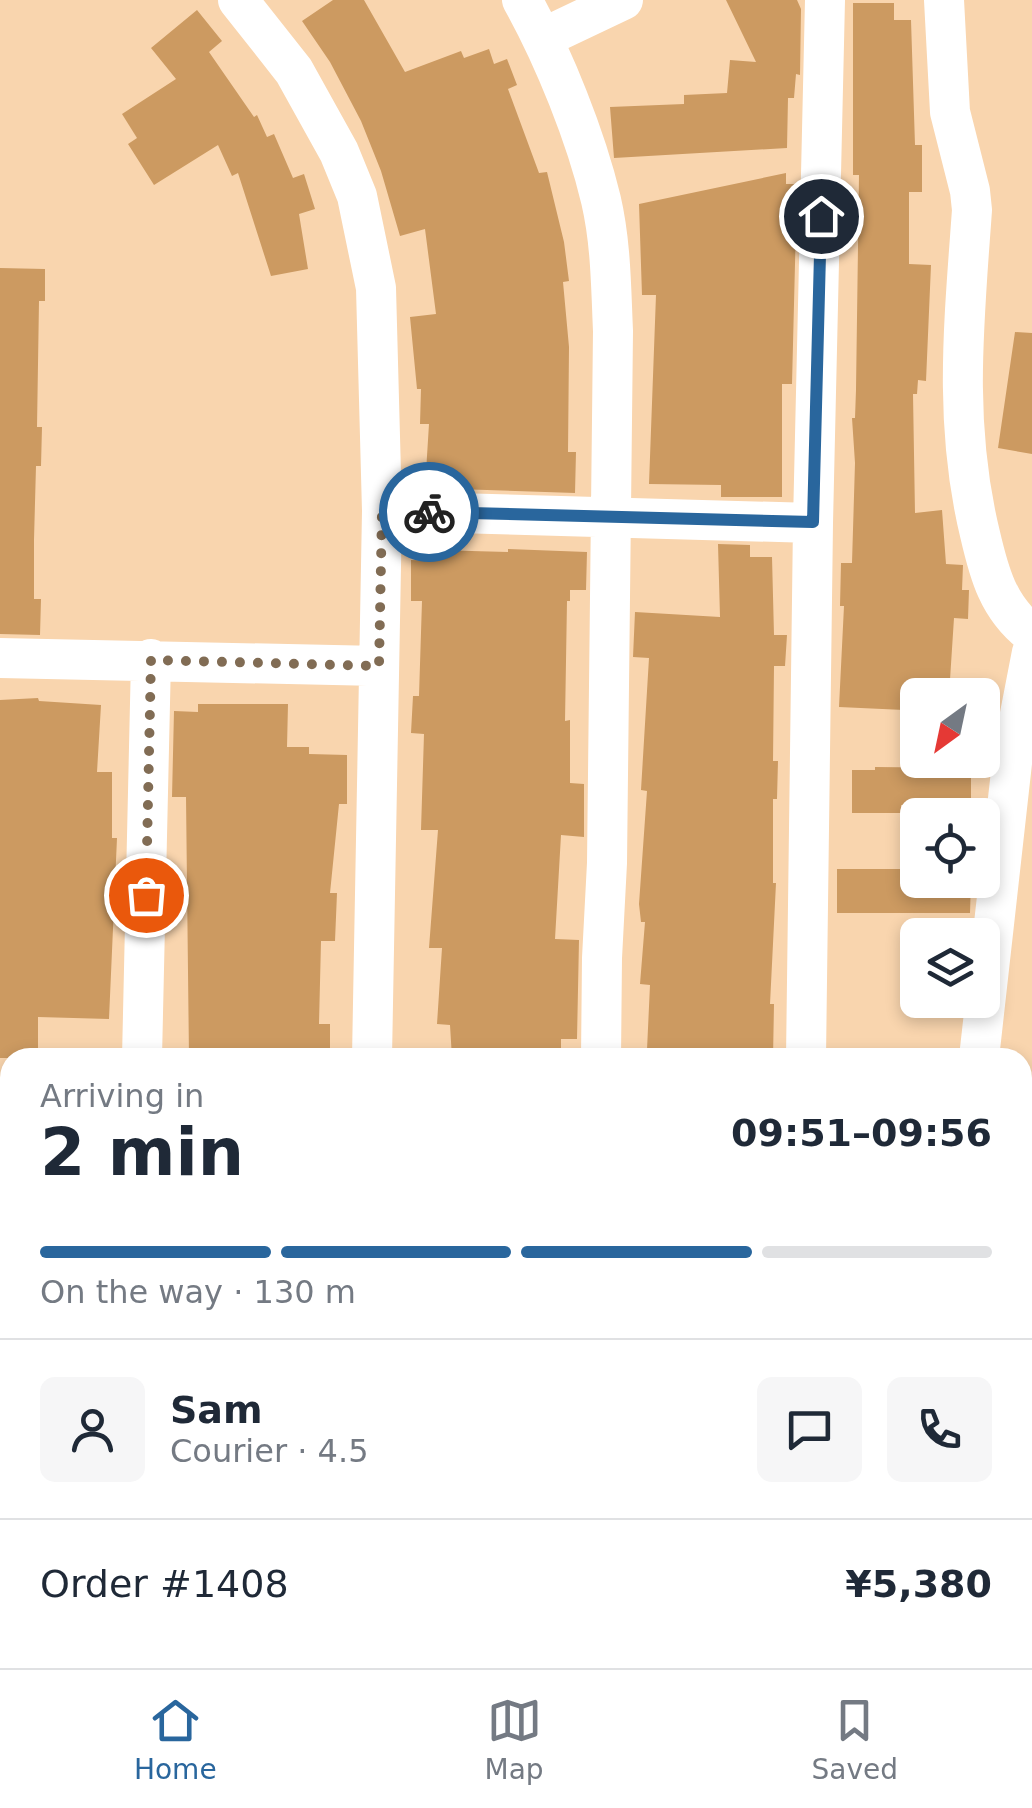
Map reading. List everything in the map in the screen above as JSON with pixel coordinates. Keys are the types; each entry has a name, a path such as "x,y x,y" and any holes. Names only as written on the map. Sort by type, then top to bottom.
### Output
{"street":[{"path":"238,0 294,71 340,152 372,258 379,322 382,511 372,1048"},
{"path":"522,0 543,38 600,197 607,235 614,331 601,1048"},
{"path":"543,38 623,0"},
{"path":"806,1048 825,0"},
{"path":"944,0 950,112 972,210 960,382 969,485 986,562 998,596 1032,634"},
{"path":"382,511 813,522"},
{"path":"980,1048 1012,760 1032,652"},
{"path":"0,658 379,666"},
{"path":"142,1048 151,660"}],"building":[{"path":"333,0 364,0 405,72 461,51 464,58 489,49 494,64 507,59 517,85 508,89 539,173 547,172 564,242 569,281 563,282 569,347 568,452 576,452 575,493 425,488 429,424 420,424 421,389 417,389 410,317 436,314 425,229 400,236 361,121 330,62 302,21"},
{"path":"726,0 797,0 801,9 800,75 796,74 794,98 788,98 787,148 614,158 610,107 684,104 684,95 727,93 730,60 756,62"},
{"path":"853,3 894,3 894,20 911,20 915,145 922,145 922,192 909,192 909,264 931,265 926,381 918,380 917,394 913,394 915,513 942,510 946,564 963,565 962,590 969,590 968,619 954,618 950,678 900,678 900,710 839,707 844,606 840,606 841,563 852,563 855,463 852,418 856,390 859,175 853,175"},
{"path":"197,10 222,41 209,52 254,117 257,115 267,137 274,134 293,178 304,174 315,209 299,214 308,269 271,276 238,173 232,176 218,145 154,185 128,144 137,138 122,114 176,79 151,48"},
{"path":"786,173 786,184 797,184 792,384 782,384 782,497 721,497 721,485 649,484 656,295 642,295 639,204"},
{"path":"0,268 45,269 45,301 39,301 37,427 42,427 41,466 36,466 34,540 34,599 41,599 40,635 0,634"},
{"path":"1015,332 1032,333 1032,454 998,448"},
{"path":"718,544 750,545 750,557 772,557 774,635 787,635 785,666 774,666 773,761 778,761 777,799 773,799 776,883 770,1004 774,1004 773,1048 647,1048 650,985 640,984 645,922 641,922 639,904 647,791 641,790 649,658 633,657 635,612 720,617"},
{"path":"435,550 587,552 586,590 570,590 567,601 565,721 570,720 570,783 584,784 584,837 561,835 555,939 579,940 577,1039 561,1039 561,1048 451,1048 450,1025 437,1024 442,948 429,948 438,830 421,830 424,734 411,733 413,696 419,696 422,601 411,601 411,560 434,561"},
{"path":"38,698 101,705 97,772 112,772 112,838 117,838 109,1019 38,1017 38,1048 0,1048 0,700"},
{"path":"198,704 288,704 287,747 309,747 309,754 347,755 347,804 339,804 330,893 337,893 335,941 321,941 319,1024 330,1024 330,1048 189,1048 186,797 172,797 174,711 198,712"},
{"path":"900,767 900,778 971,778 971,798 900,798 900,813 852,813 852,770"},
{"path":"837,869 900,869 900,898 970,898 970,913 837,913"}],"way so far":[{"path":"146,895 151,660 379,666 382,511 429,512"}],"route":[{"path":"429,512 813,522 821,216"}]}
